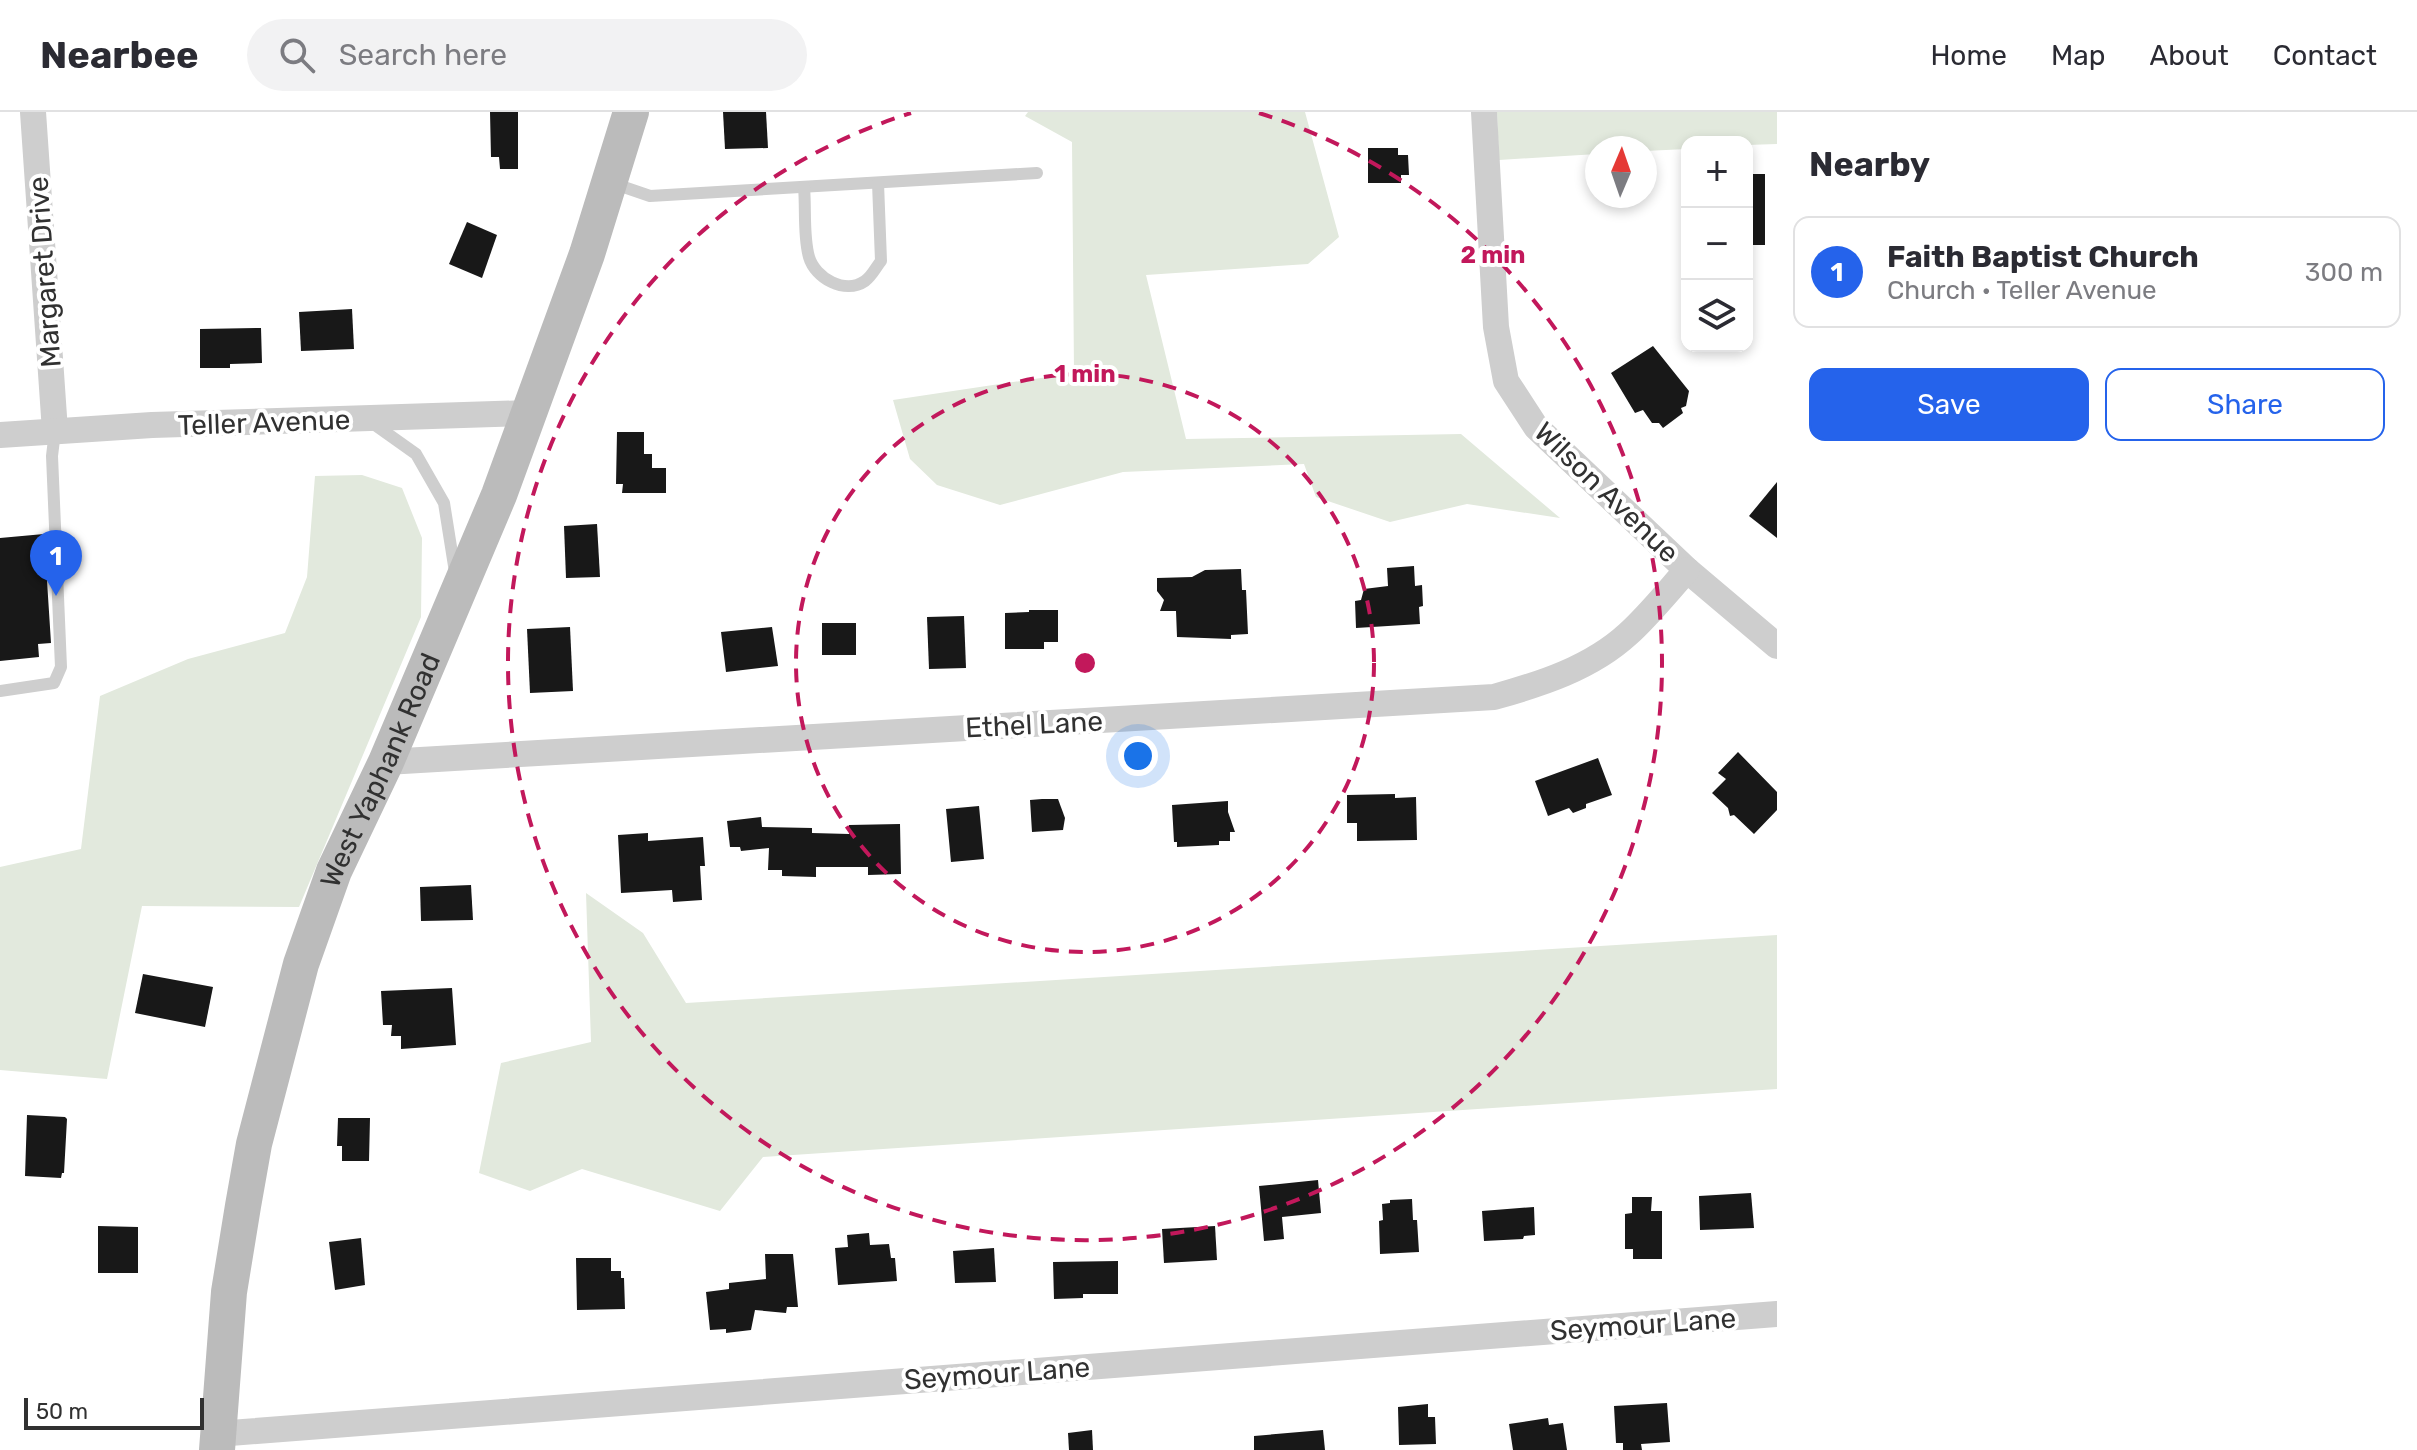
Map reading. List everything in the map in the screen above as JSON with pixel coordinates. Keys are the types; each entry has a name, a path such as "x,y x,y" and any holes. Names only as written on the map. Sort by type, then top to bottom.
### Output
{"street":[{"name":"Margaret Drive","path":"33,112 55,431"},
{"name":"West Yaphank Road","path":"217,1442 229,1292 254,1144 301,964 334,871 386,762 499,495 587,254 631,112"},
{"name":"Wilson Avenue","path":"1484,112 1496,327 1506,381 1536,427 1687,570 1777,646"},
{"name":"Teller Avenue","path":"0,435 528,413"},
{"name":"Ethel Lane","path":"386,762 1494,697 1544,683 1590,660 1627,635 1687,570"},
{"name":"Seymour Lane","path":"217,1442 1777,1314"}],"lane":[{"path":"609,182 650,196 1037,173"},
{"path":"804,187 809,255 814,269 826,280 850,286 863,282 881,261 878,183"},
{"path":"365,418 416,454 444,503 458,592"},
{"path":"0,691 54,683 61,667 52,456 55,431"}],"shaded area":[{"path":"1028,112 1305,112 1339,237 1308,264 1146,275 1186,439 1461,434 1560,518 1467,504 1390,522 1316,497 1304,464 1123,472 1000,505 937,485 910,459 893,400 1074,373 1072,142 1025,116"},
{"path":"1497,112 1777,112 1777,144 1753,145 1753,136 1681,136 1681,149 1657,150 1657,136 1585,136 1585,155 1499,160"},
{"path":"362,475 402,488 422,538 421,617 299,907 142,906 107,1079 0,1070 0,867 81,849 100,696 188,659 285,633 307,577 315,476"},
{"path":"586,893 643,933 686,1003 1777,935 1777,1089 763,1157 720,1211 582,1169 530,1191 479,1173 501,1063 591,1042"}],"building":[{"path":"490,112 518,112 518,169 500,169 499,157 491,157"},
{"path":"723,112 766,112 768,148 725,149"},
{"path":"1368,148 1398,148 1398,155 1408,155 1409,175 1401,175 1401,183 1368,183"},
{"path":"1753,174 1765,174 1765,245 1753,245"},
{"path":"467,222 497,235 482,278 449,264"},
{"path":"352,309 354,349 301,351 299,312"},
{"path":"261,328 262,363 230,364 230,368 200,368 200,329"},
{"path":"1653,346 1689,391 1686,406 1681,408 1683,413 1663,428 1659,423 1652,423 1643,410 1635,413 1611,373"},
{"path":"617,432 644,432 644,454 652,454 652,468 666,468 666,493 622,493 623,484 616,484"},
{"path":"1777,482 1777,538 1749,516"},
{"path":"597,524 600,577 566,578 564,526"},
{"path":"44,534 51,643 38,644 39,657 0,661 0,538"},
{"path":"1414,566 1415,586 1422,585 1420,624 1356,628 1355,601 1361,600 1364,589 1388,586 1387,568"},
{"path":"1241,569 1242,590 1246,590 1248,634 1231,635 1231,639 1177,637 1176,611 1160,611 1164,600 1157,591 1157,578 1192,577 1205,570"},
{"path":"1058,610 1058,642 1044,642 1044,649 1005,649 1005,613"},
{"path":"964,616 966,668 929,669 927,617"},
{"path":"822,623 856,623 856,655 822,655"},
{"path":"570,627 573,691 530,693 527,629"},
{"path":"772,627 778,666 726,672 721,632"},
{"path":"1738,752 1777,792 1777,810 1754,834 1734,815 1730,816 1728,808 1712,793 1726,779 1718,773"},
{"path":"1598,758 1612,795 1586,804 1586,808 1573,813 1569,808 1548,816 1535,781"},
{"path":"1395,794 1395,798 1416,797 1417,840 1357,841 1357,823 1347,823 1347,795"},
{"path":"1058,799 1065,818 1063,830 1032,832 1030,800"},
{"path":"1228,801 1228,812 1235,832 1230,832 1230,841 1219,841 1219,845 1177,847 1172,805"},
{"path":"979,806 984,859 951,862 946,809"},
{"path":"761,817 762,827 812,828 812,833 849,834 849,825 900,824 901,874 868,875 868,867 816,867 816,877 782,876 782,870 768,870 769,848 741,851 740,847 730,847 727,821"},
{"path":"648,833 648,841 703,837 705,866 700,866 702,900 673,902 672,890 621,893 618,835"},
{"path":"471,885 473,920 421,921 420,887"},
{"path":"143,974 213,987 205,1027 135,1013"},
{"path":"452,988 456,1045 401,1049 401,1036 391,1036 392,1025 383,1025 381,991"},
{"path":"27,1115 67,1119 64,1173 61,1178 25,1176"},
{"path":"338,1118 370,1118 369,1161 342,1161 342,1146 337,1146"},
{"path":"1318,1180 1321,1213 1282,1217 1284,1239 1264,1241 1259,1186"},
{"path":"1751,1193 1754,1228 1700,1230 1699,1196"},
{"path":"1632,1197 1652,1197 1651,1211 1662,1211 1662,1259 1633,1259 1633,1249 1625,1249 1625,1214 1632,1213"},
{"path":"1412,1199 1419,1252 1380,1254 1382,1204 1390,1203 1390,1200"},
{"path":"1534,1207 1535,1235 1524,1236 1523,1239 1484,1241 1482,1211"},
{"path":"98,1226 138,1227 138,1273 98,1273"},
{"path":"1215,1226 1217,1260 1164,1263 1162,1229"},
{"path":"869,1233 870,1245 889,1244 891,1258 895,1258 897,1281 838,1285 835,1248 848,1247 847,1235"},
{"path":"361,1238 365,1285 335,1290 329,1242"},
{"path":"994,1248 996,1282 955,1283 953,1251"},
{"path":"765,1254 793,1254 798,1307 787,1307 786,1313 755,1310 751,1330 726,1333 726,1329 710,1330 706,1292 729,1289 729,1283 766,1279"},
{"path":"576,1258 611,1258 611,1271 621,1271 621,1278 624,1278 625,1309 577,1310"},
{"path":"1118,1261 1118,1294 1083,1294 1083,1298 1054,1299 1053,1262"},
{"path":"1667,1403 1670,1442 1641,1444 1642,1450 1623,1450 1623,1443 1616,1443 1614,1406"},
{"path":"1428,1404 1428,1417 1435,1417 1436,1444 1399,1445 1398,1407"},
{"path":"1548,1418 1549,1425 1563,1423 1567,1450 1513,1450 1509,1424"},
{"path":"1092,1430 1093,1450 1069,1450 1068,1433"},
{"path":"1323,1430 1325,1450 1254,1450 1254,1436"}],"place":[{"name":"Faith Baptist Church","path":"56,596"}]}
